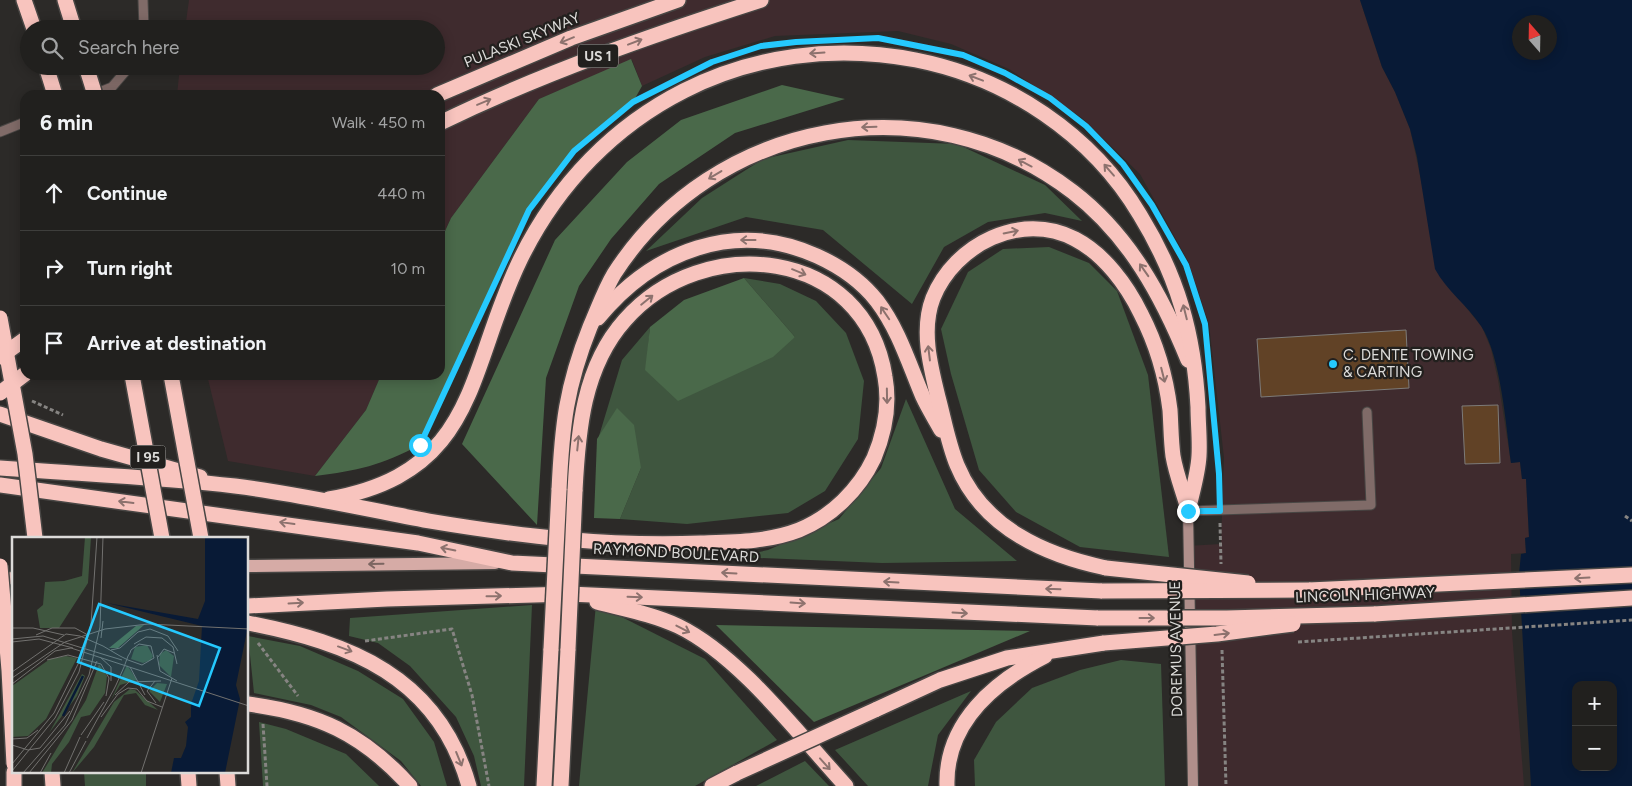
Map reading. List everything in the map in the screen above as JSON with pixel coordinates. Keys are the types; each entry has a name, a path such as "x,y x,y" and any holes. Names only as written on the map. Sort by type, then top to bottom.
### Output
{"highway":[{"path":"24,0 31,20"},
{"path":"65,0 71,20"},
{"name":"PULASKI SKYWAY","path":"445,92 571,38 678,0"},
{"name":"US 1","path":"445,121 567,68 668,30 761,0"},
{"path":"319,500 358,493 399,478 424,460 444,437 464,404 510,284 530,241 569,182 603,146 640,116 679,92 721,74 787,57 827,53 858,53 901,57 943,66 1006,92 1059,125 1106,166 1132,200 1152,235 1183,304 1190,334 1195,378 1199,456 1188,511"},
{"path":"49,75 53,90"},
{"path":"88,75 92,90"},
{"path":"544,786 565,405 575,366 614,275 639,241 668,210 702,183 740,161 796,139 855,128 894,127 950,134 986,145 1023,161 1074,192 1108,225 1149,277 1173,326 1195,378"},
{"path":"952,452 929,357 929,310 934,296 954,265 966,252 980,242 1012,231 1045,230 1062,234 1076,239 1101,257 1122,283 1141,314 1156,349 1166,387 1173,456 1188,511"},
{"path":"588,332 606,308 629,287 674,256 692,249 729,240 769,241 788,245 826,260 842,269 876,300 899,336 924,399 972,494 983,507 1019,537 1048,552 1106,568 1309,590"},
{"path":"0,468 235,486 476,528 586,541 688,544 747,541 791,533 813,524 845,499 866,472 880,441 887,405 886,380 881,356 866,325 852,306 834,291 809,276 782,266 751,262 716,266 668,286 626,319 598,365 582,411 575,491 568,649 561,786"},
{"path":"0,318 24,454 35,537"},
{"path":"0,357 20,343"},
{"path":"0,393 20,378"},
{"name":"I 95","path":"133,380 162,537"},
{"name":"I 95","path":"172,380 201,537"},
{"path":"0,414 101,449 235,486"},
{"path":"0,485 226,514 418,542 512,563"},
{"name":"RAYMOND BOULEVARD","path":"512,563 906,583 1102,590"},
{"path":"0,566 12,726"},
{"name":"LINCOLN HIGHWAY","path":"1102,590 1309,590 1632,575"},
{"path":"249,606 387,598 569,594 663,620 704,641 744,675 846,786"},
{"name":"LINCOLN HIGHWAY","path":"569,594 1098,618 1374,614 1632,598"},
{"path":"712,786 875,710 962,672 1007,658 1061,648 1217,634 1374,614"},
{"path":"250,630 290,632 335,645 369,659 387,670 415,693 438,719 454,748 469,786"},
{"path":"947,786 946,773 954,742 961,726 976,707 1007,677 1061,648"},
{"path":"255,705 278,708 315,718 349,735 382,759 410,786"}],"main road":[{"name":"DOREMUS AVENUE","path":"1188,511 1193,786"},
{"name":"RAYMOND BOULEVARD","path":"249,566 512,563"}],"lane":[{"path":"143,0 144,20"},
{"path":"104,90 112,86 122,75"},
{"path":"0,132 20,124"},
{"path":"1188,511 1371,505 1367,412"}],"path":[{"path":"428,427 470,336"},
{"path":"24,397 64,416"},
{"path":"1218,455 1221,568"},
{"path":"1624,516 1632,521"},
{"path":"1291,642 1632,620"},
{"path":"364,641 452,629 472,695 489,786"},
{"path":"250,630 315,718"},
{"path":"1226,786 1222,646 1232,647"},
{"path":"255,705 267,786"}],"shaded area":[{"path":"189,0 1360,0 1382,67 1395,92 1410,129 1423,189 1465,306 1482,327 1491,349 1498,380 1511,463 1520,462 1522,479 1526,479 1529,537 1525,538 1526,553 1511,554 1512,632 1524,786 1195,786 1186,546 1221,544 1224,458 1209,324 1188,261 1140,174 1082,118 1009,69 951,44 898,31 775,36 705,57 642,86 632,60 539,99 451,218 445,231 445,90 178,90 179,75 445,75 445,20 186,20"},
{"path":"208,380 379,380 366,410 315,476 228,461"}],"green space":[{"path":"631,59 642,86 633,102 574,151 529,210 420,445 393,458 369,466 315,476 366,410 379,380 445,380 445,231 451,218 539,99"},
{"path":"782,85 845,99 735,133 659,184 611,239 579,286 546,378 537,525 462,444 555,240 627,162 681,120"},
{"path":"848,140 957,144 1045,185 1082,221 1045,213 988,222 944,247 912,304 823,230 746,217 646,251 702,198 763,159"},
{"path":"1049,247 1089,263 1117,291 1148,375 1169,557 1080,547 1016,512 979,470 951,374 941,329 968,272 1003,249"},
{"path":"744,278 780,284 816,301 846,333 864,381 858,439 825,491 788,513 687,524 620,519 641,468 599,436 622,360 650,327 646,370 795,337"},
{"path":"744,278 795,337 773,357 678,401 645,370 650,327 684,300"},
{"path":"906,399 955,509 1017,561 882,563 736,557 768,550 839,519 881,468"},
{"path":"617,408 634,425 641,468 620,519 594,518 597,439"},
{"path":"596,604 705,659 777,740 695,786 579,786"},
{"path":"532,605 524,786 481,786 474,756 456,717 410,666 378,643 349,636 350,618"},
{"path":"716,625 1030,631 814,722"},
{"path":"249,636 300,646 358,671 403,699 434,742 447,786 421,786 401,761 341,717 311,705 254,693"},
{"path":"1121,660 1161,664 1165,786 975,786 974,760 996,722 1032,688 1080,670"},
{"path":"971,691 938,735 928,786 868,786 835,750"},
{"path":"259,722 286,729 346,754 379,786 263,786"},
{"path":"805,761 829,786 756,786"},
{"path":"84,774 146,774 146,786 85,786"}],"water":[{"path":"1360,0 1632,0 1632,786 1531,786 1519,574 1521,554 1526,553 1525,538 1529,537 1526,479 1522,479 1520,462 1511,463 1502,392 1488,339 1475,318 1445,284 1435,269 1417,157 1410,129 1395,92 1382,67"}],"building":[{"name":"C. DENTE TOWING & CARTING","path":"1406,330 1409,388 1261,397 1257,339"},
{"path":"1498,405 1500,463 1465,464 1462,406"}],"place":[{"name":"C. DENTE TOWING & CARTING","path":"1333,364"}],"route":[{"path":"420,445 529,210 574,151 633,102 712,62 761,46 796,42 878,38 963,55 1005,73 1050,98 1086,126 1123,164 1152,205 1186,265 1205,324 1219,474 1220,511 1188,511"}]}
